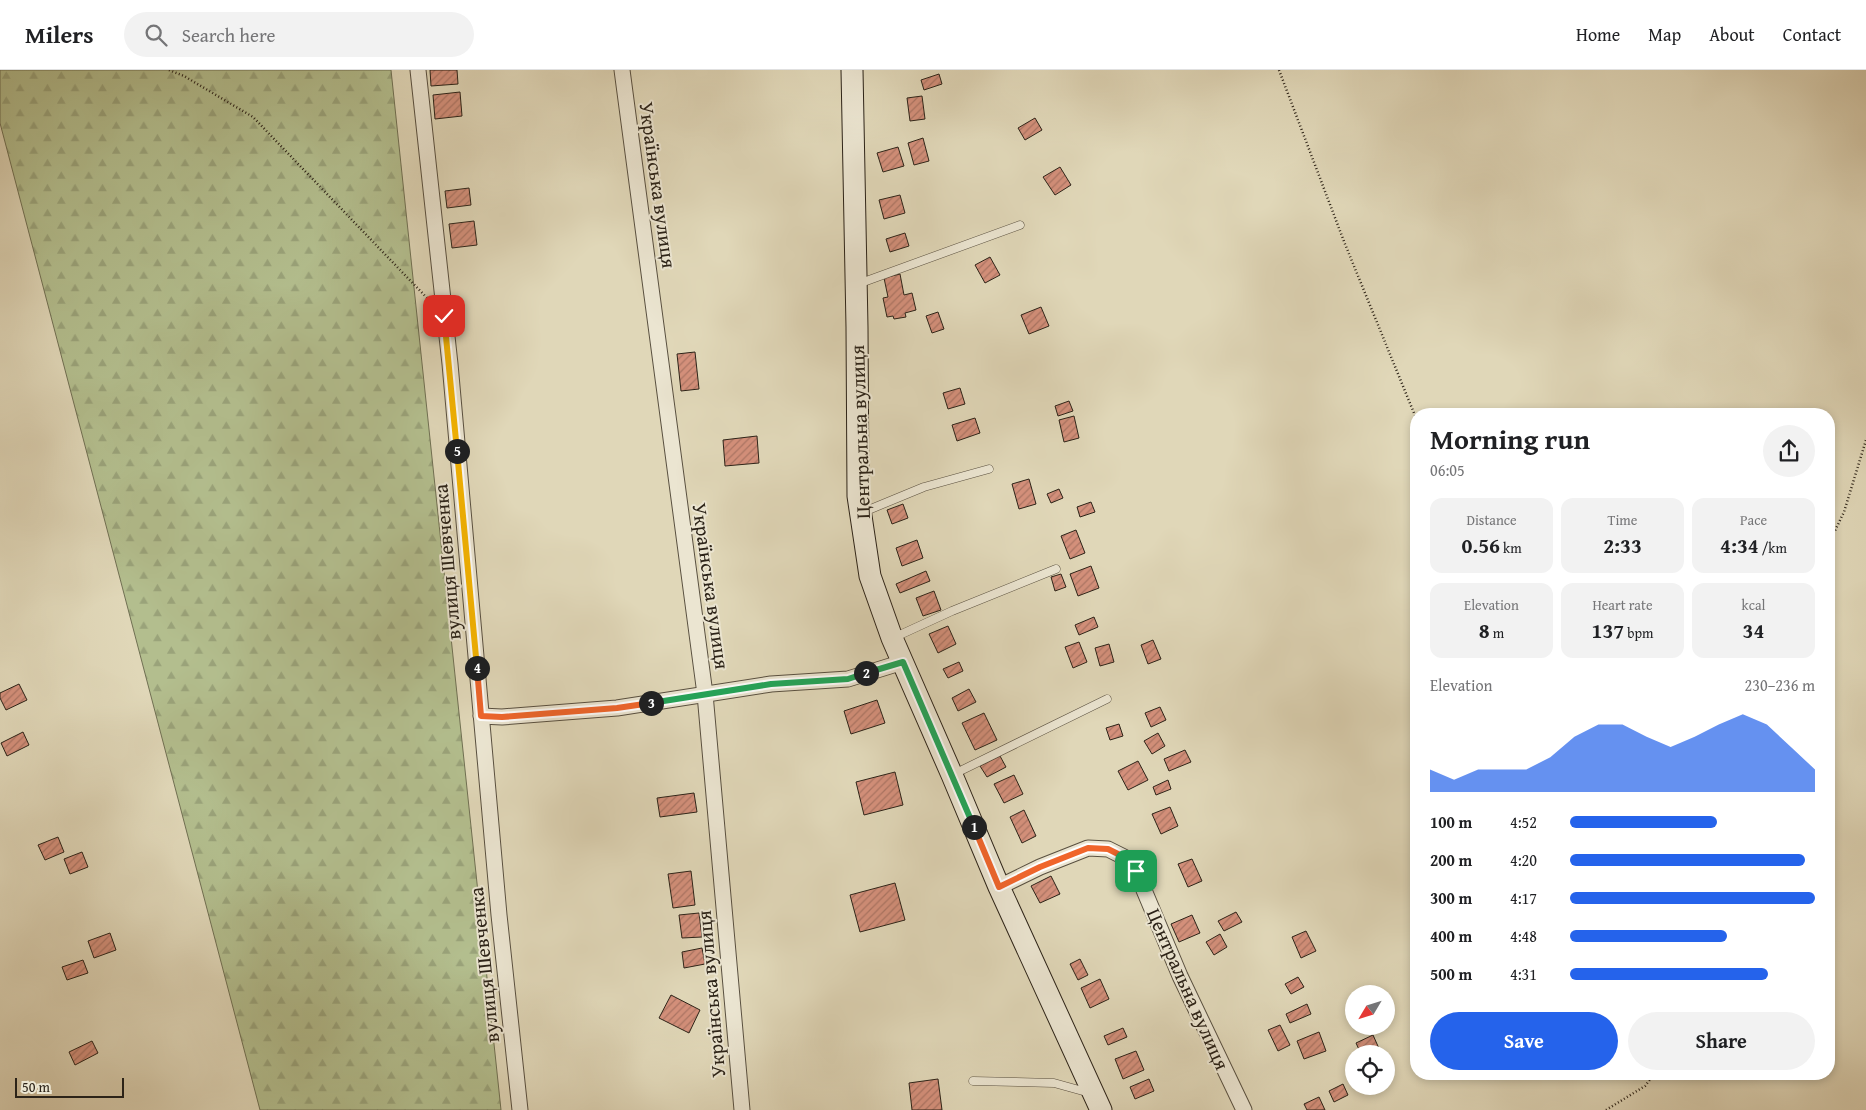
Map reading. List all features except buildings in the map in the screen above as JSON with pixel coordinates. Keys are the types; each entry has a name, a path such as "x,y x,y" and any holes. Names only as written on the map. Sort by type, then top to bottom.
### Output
{"street":[{"name":"вулиця Шевченка","path":"418,70 444,316 499,915 520,1110"},
{"name":"Українська вулиця","path":"622,70 705,694 742,1110"},
{"name":"Центральна вулиця","path":"852,70 858,496 870,576 892,638 999,887 1098,1102"},
{"path":"481,716 502,717 617,708 771,684 848,679 903,662"},
{"name":"Центральна вулиця","path":"999,887 1040,867 1088,848 1108,849 1124,857 1136,871 1180,976 1244,1110"}],"lane":[{"path":"856,284 1020,225"},
{"path":"861,514 924,487 989,469"},
{"path":"892,638 1056,568"},
{"path":"952,775 1107,699"},
{"path":"973,1081 1054,1083 1098,1102"}],"path":[{"path":"169,70 184,76 253,117 444,316"},
{"path":"1279,70 1345,244 1412,408"},
{"path":"1835,531 1844,512 1866,440"},
{"path":"1606,1110 1646,1086 1650,1080"}],"green space":[{"path":"0,70 391,70 501,1110 260,1110 0,123"}],"route":[{"path":"444,316 450,364 481,716 502,717 617,708 771,684 848,679 903,662 999,887 1040,867 1088,848 1108,849 1124,857 1136,871"}]}
